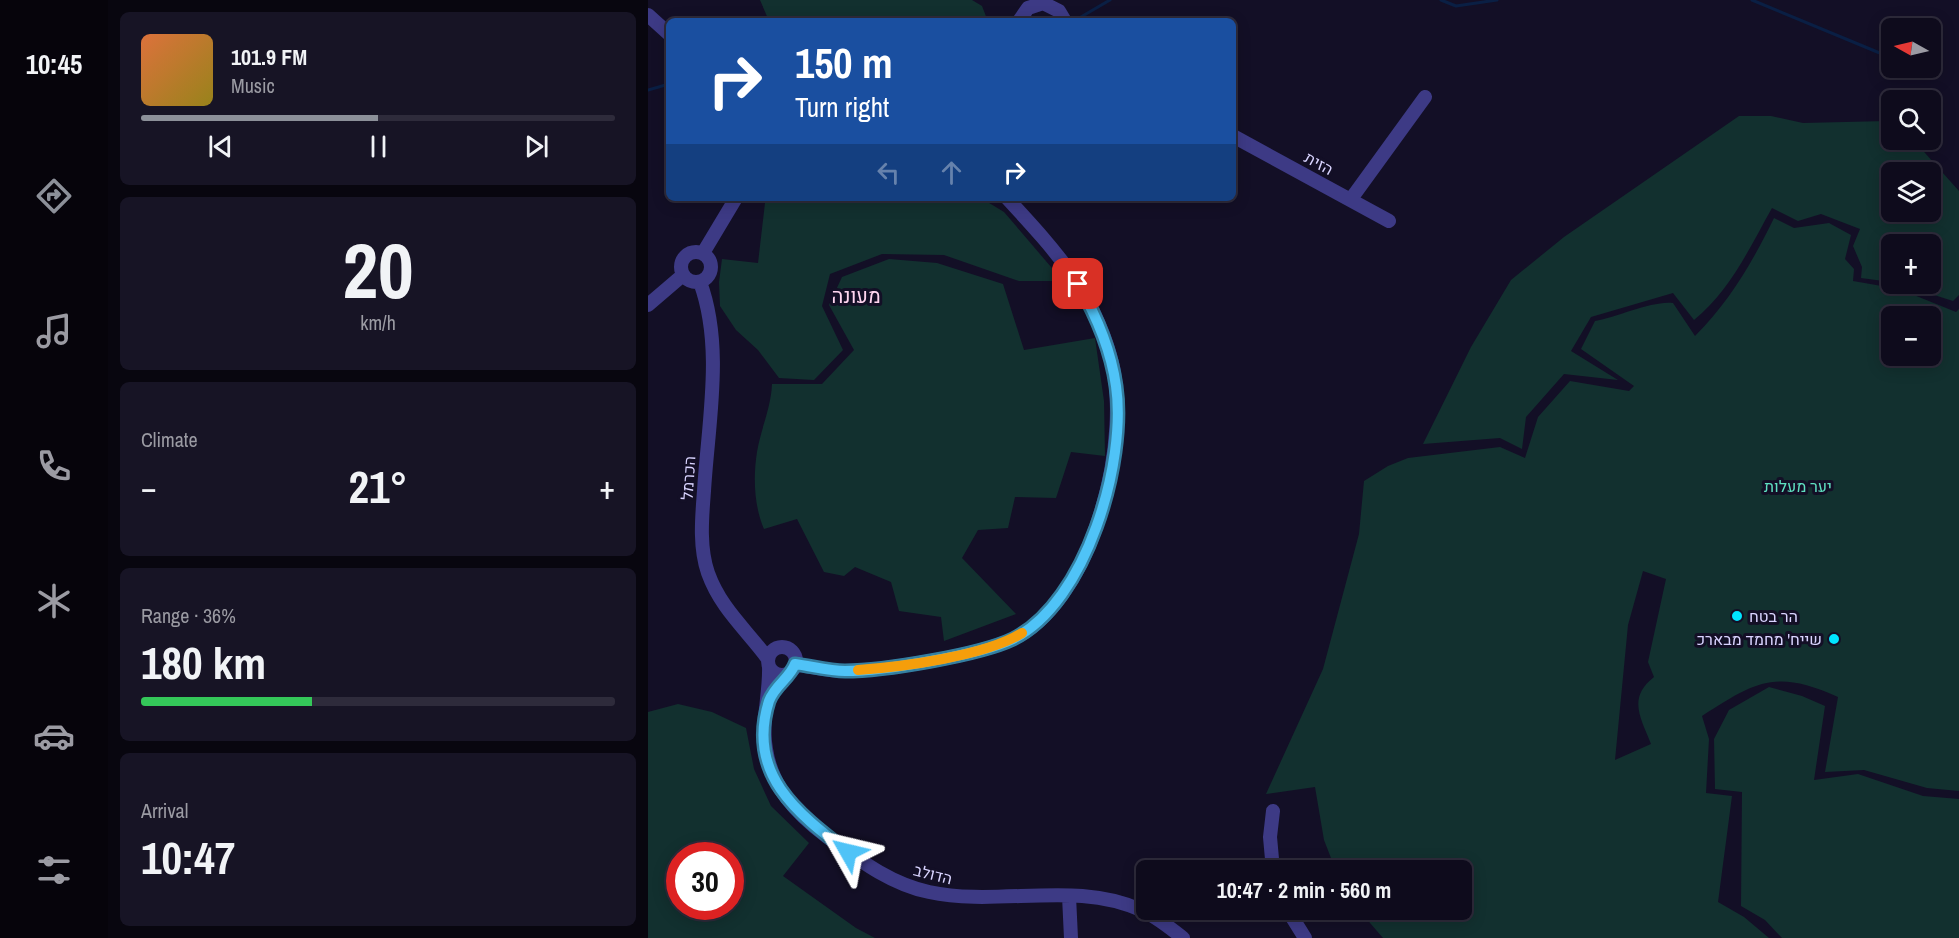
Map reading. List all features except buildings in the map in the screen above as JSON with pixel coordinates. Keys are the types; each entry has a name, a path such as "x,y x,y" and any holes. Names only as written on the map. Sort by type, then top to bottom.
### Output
{"street":[{"path":"1021,18 1028,8 1035,4 1053,2 1063,18"},
{"path":"648,15 666,31"},
{"path":"1352,199 1425,97"},
{"name":"הזית","path":"1236,138 1389,221"},
{"path":"703,253 734,201"},
{"path":"792,669 794,654 786,647 776,648 768,663 778,675 792,669 844,672 874,669 966,653 1013,639 1035,625 1058,600 1093,537 1105,496 1117,436 1117,387 1110,355 1089,302 1069,267 1010,201"},
{"path":"694,251 703,253 712,266 709,276 700,282 690,281 683,274 681,266 683,258 694,251"},
{"path":"648,304 683,274"},
{"name":"הכרמל","path":"700,282 712,323 702,533 707,572 729,616 768,663"},
{"name":"הדולב","path":"768,663 770,688 765,747 777,785 804,819 864,864 905,885 954,897 980,899 1098,897 1142,910 1183,938"},
{"name":"הדולב","path":"767,711 775,687 792,669"},
{"path":"1272,860 1270,837 1273,812"},
{"path":"1069,896 1071,938"},
{"path":"1294,920 1305,938"}],"green space":[{"path":"760,0 972,0 982,6 987,18 768,18"},
{"path":"1739,116 1771,116 1803,123 1881,121 1881,150 1922,150 1933,162 1881,162 1881,222 1941,222 1941,171 1959,191 1959,295 1953,301 1931,294 1941,294 1941,234 1881,234 1881,281 1861,278 1862,267 1853,246 1860,229 1821,214 1798,221 1772,208 1729,282 1694,320 1673,293 1591,317 1571,351 1618,380 1564,374 1526,417 1522,449 1500,438 1423,444 1471,347 1511,280 1564,237"},
{"path":"770,201 986,201 1004,212 1063,281 1019,281 944,255 882,254 830,274 822,306 843,350 814,380 779,378 758,350 736,330 720,306 719,282 722,259 758,263 765,203"},
{"name":"יער מעלות","path":"1774,218 1794,228 1829,223 1851,235 1845,259 1854,269 1853,281 1881,286 1881,294 1911,294 1956,312 1959,309 1959,791 1927,788 1864,770 1825,772 1838,697 1798,683 1782,681 1767,683 1737,694 1702,716 1709,739 1706,793 1732,796 1718,902 1744,917 1769,938 1383,938 1367,920 1472,920 1472,860 1331,860 1324,840 1315,787 1266,794 1323,669 1359,534 1364,481 1388,466 1408,458 1500,447 1525,458 1538,417 1570,381 1629,391 1634,386 1581,349 1595,321 1646,306 1673,303 1695,336 1730,295","holes":["1643,571 1666,579 1648,662 1654,677 1646,685 1639,701 1640,717 1651,744 1615,760 1628,625"]},
{"path":"889,259 937,263 1003,284 1024,350 1095,338 1104,401 1105,456 1071,452 1056,498 1015,497 1008,528 978,530 962,558 1016,614 944,641 941,617 899,611 891,582 855,567 844,576 824,572 797,519 764,529 756,501 757,452 772,384 822,384 854,350 829,305 842,277"},
{"path":"1769,687 1802,696 1825,706 1814,780 1858,774 1923,796 1959,799 1959,938 1782,938 1765,920 1741,906 1742,792 1715,789 1714,739 1729,710"},
{"path":"678,704 712,712 746,728 754,769 771,806 809,843 783,876 856,928 875,938 648,938 648,712"}],"waterway":[{"path":"1079,18 1110,0"},
{"path":"1441,0 1456,6 1497,0"},
{"path":"1752,0 1881,54"},
{"path":"648,90 666,85"}],"slow traffic":[{"path":"858,670 966,653 1013,639 1022,633"}],"place":[{"name":"הר בטח","path":"1737,616"},
{"name":"שייח' מחמד מבארכ","path":"1834,639"}],"district":[{"name":"מעונה","path":"856,296"}],"route":[{"path":"848,852 804,819 788,802 777,785 765,747 767,711 775,687 794,668 795,664 844,672 874,669 966,653 1013,639 1035,625 1058,600 1093,537 1115,455 1117,427 1117,387 1110,355 1089,302 1078,284"}]}
